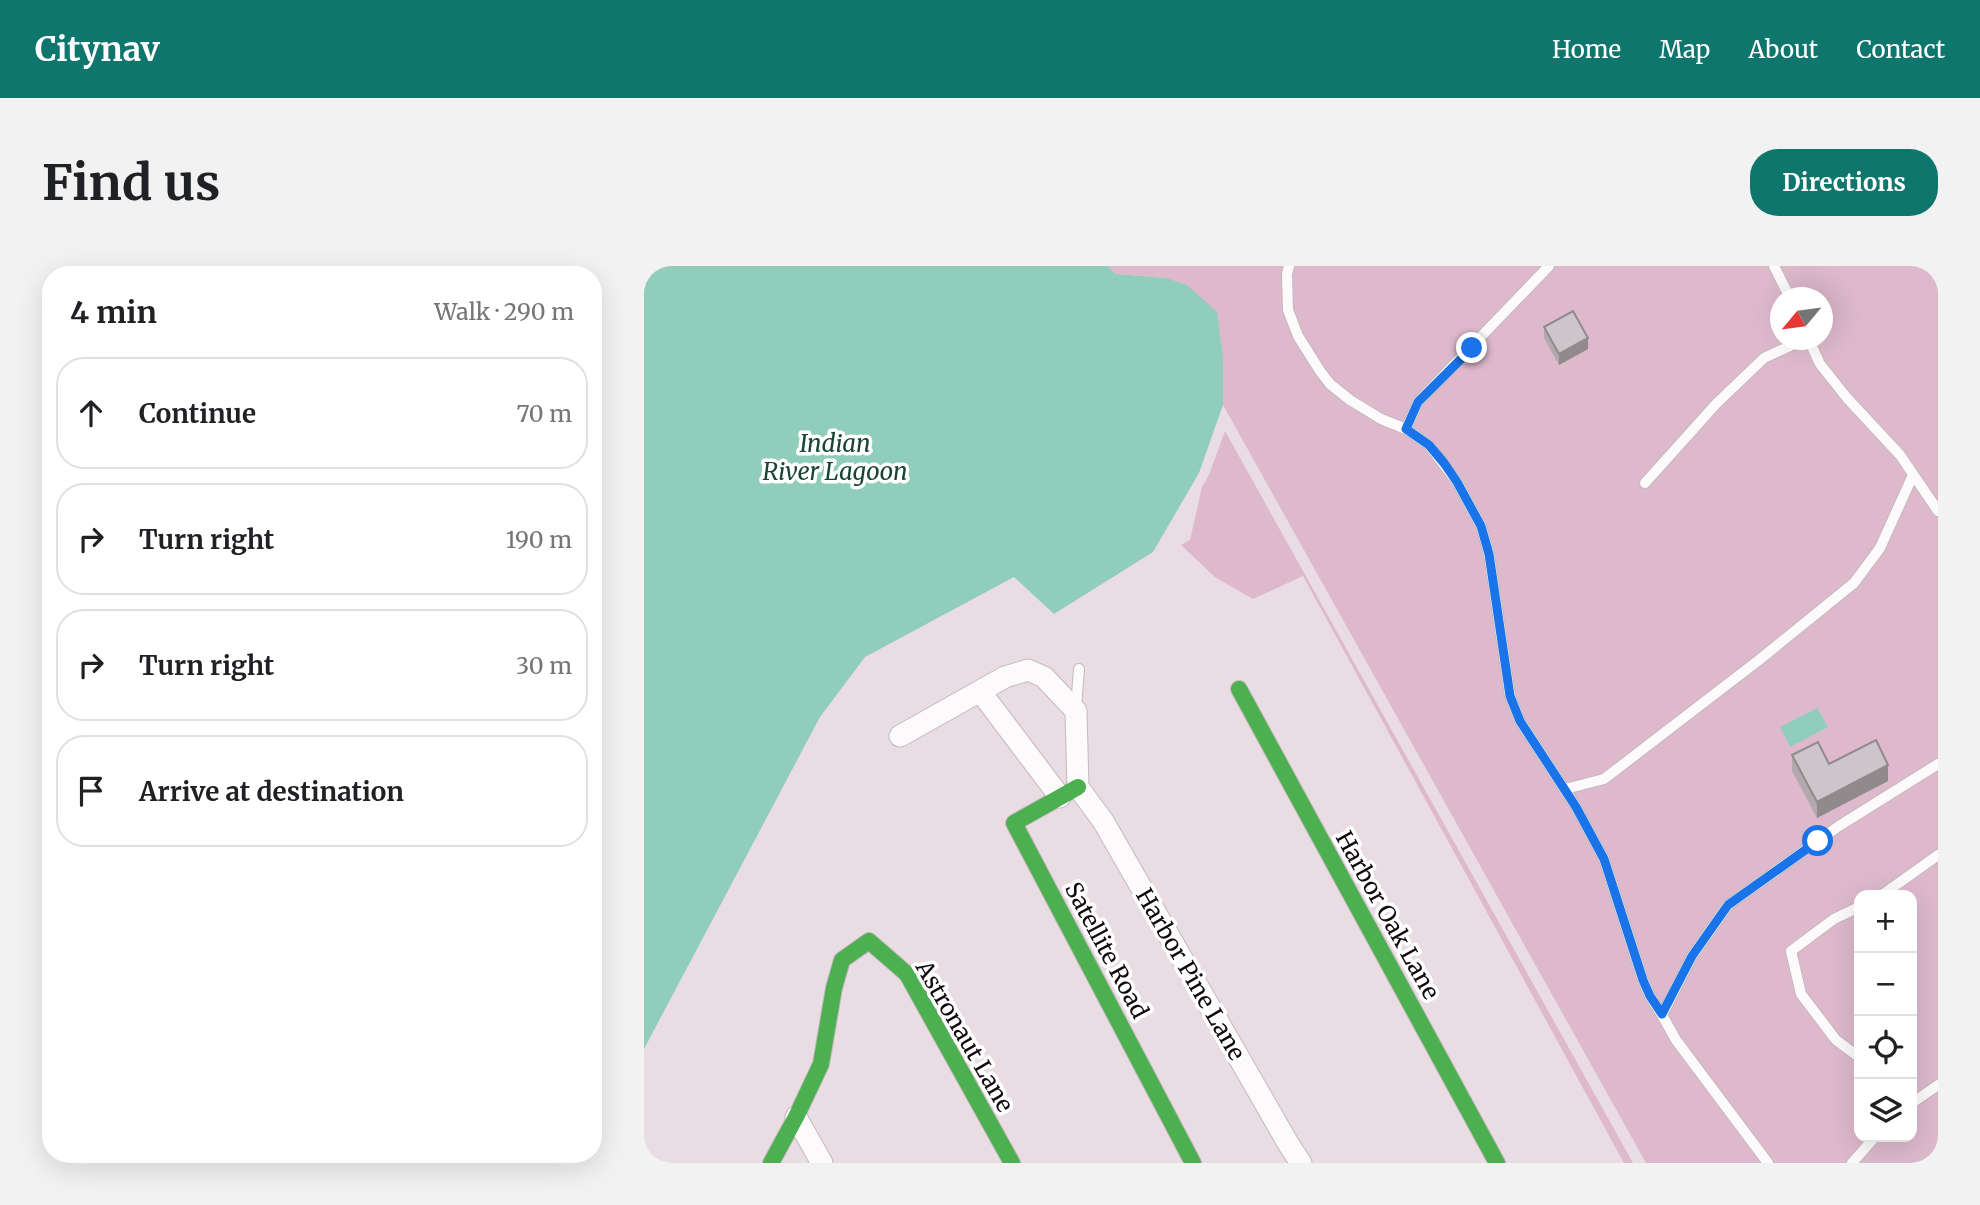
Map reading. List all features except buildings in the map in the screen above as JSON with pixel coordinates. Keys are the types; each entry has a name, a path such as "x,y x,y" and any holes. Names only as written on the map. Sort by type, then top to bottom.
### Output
{"street":[{"path":"900,736 1004,677 1028,670 1044,677 1076,711 1069,792"},
{"name":"Harbor Oak Lane","path":"1239,689 1497,1163"},
{"name":"Harbor Pine Lane","path":"980,691 1069,792 1103,821 1301,1163"},
{"name":"Satellite Road","path":"1069,792 1014,823 1193,1163"},
{"name":"Astronaut Lane","path":"796,1117 821,1064 834,988 842,960 869,941 907,974 1012,1163"},
{"path":"771,1163 796,1117"},
{"path":"796,1117 822,1163"}],"lane":[{"path":"1406,429 1418,402 1549,266"},
{"path":"1774,266 1784,287"},
{"path":"1288,270 1288,310 1298,337 1320,371 1330,384 1350,400 1381,419 1406,429 1429,445 1457,482 1481,526 1489,554 1510,696 1530,737 1565,789 1604,859 1650,996 1676,1040 1768,1163"},
{"path":"1644,484 1716,404 1764,358 1781,350"},
{"path":"1813,350 1820,365 1900,456 1938,511"},
{"path":"1565,789 1604,779 1854,583 1880,548 1913,475"},
{"path":"1076,711 1079,669"},
{"path":"1662,1014 1692,956 1728,905 1839,826 1938,764"},
{"path":"1889,890 1938,855"},
{"path":"1854,909 1834,919 1791,951 1801,994 1836,1040 1854,1053"},
{"path":"1917,1097 1938,1086"},
{"path":"1852,1163 1871,1142"}],"shaded area":[{"path":"1107,266 1938,266 1938,1163 1646,1163 1223,405 1223,358 1166,278 1116,274"},
{"path":"1225,431 1633,1163 1624,1163 1303,576 1253,599 1216,578 1181,545 1190,540 1202,487"}],"water":[{"name":"Indian River Lagoon","path":"644,266 1107,266 1116,274 1166,278 1187,285 1217,312 1223,358 1223,405 1199,473 1153,552 1054,614 1014,577 865,657 820,717 644,1049"},
{"path":"1817,708 1828,727 1790,747 1780,727"}],"traffic: fast":[{"path":"1239,689 1497,1163"},
{"path":"1078,787 1014,823 1193,1163"},
{"path":"771,1163 821,1064 834,988 842,960 869,941 907,974 1012,1163"}],"route":[{"path":"1472,348 1418,402 1406,429 1429,445 1444,463 1481,526 1489,554 1510,696 1520,721 1576,807 1604,859 1643,980 1662,1014 1692,956 1728,905 1818,841"}]}
